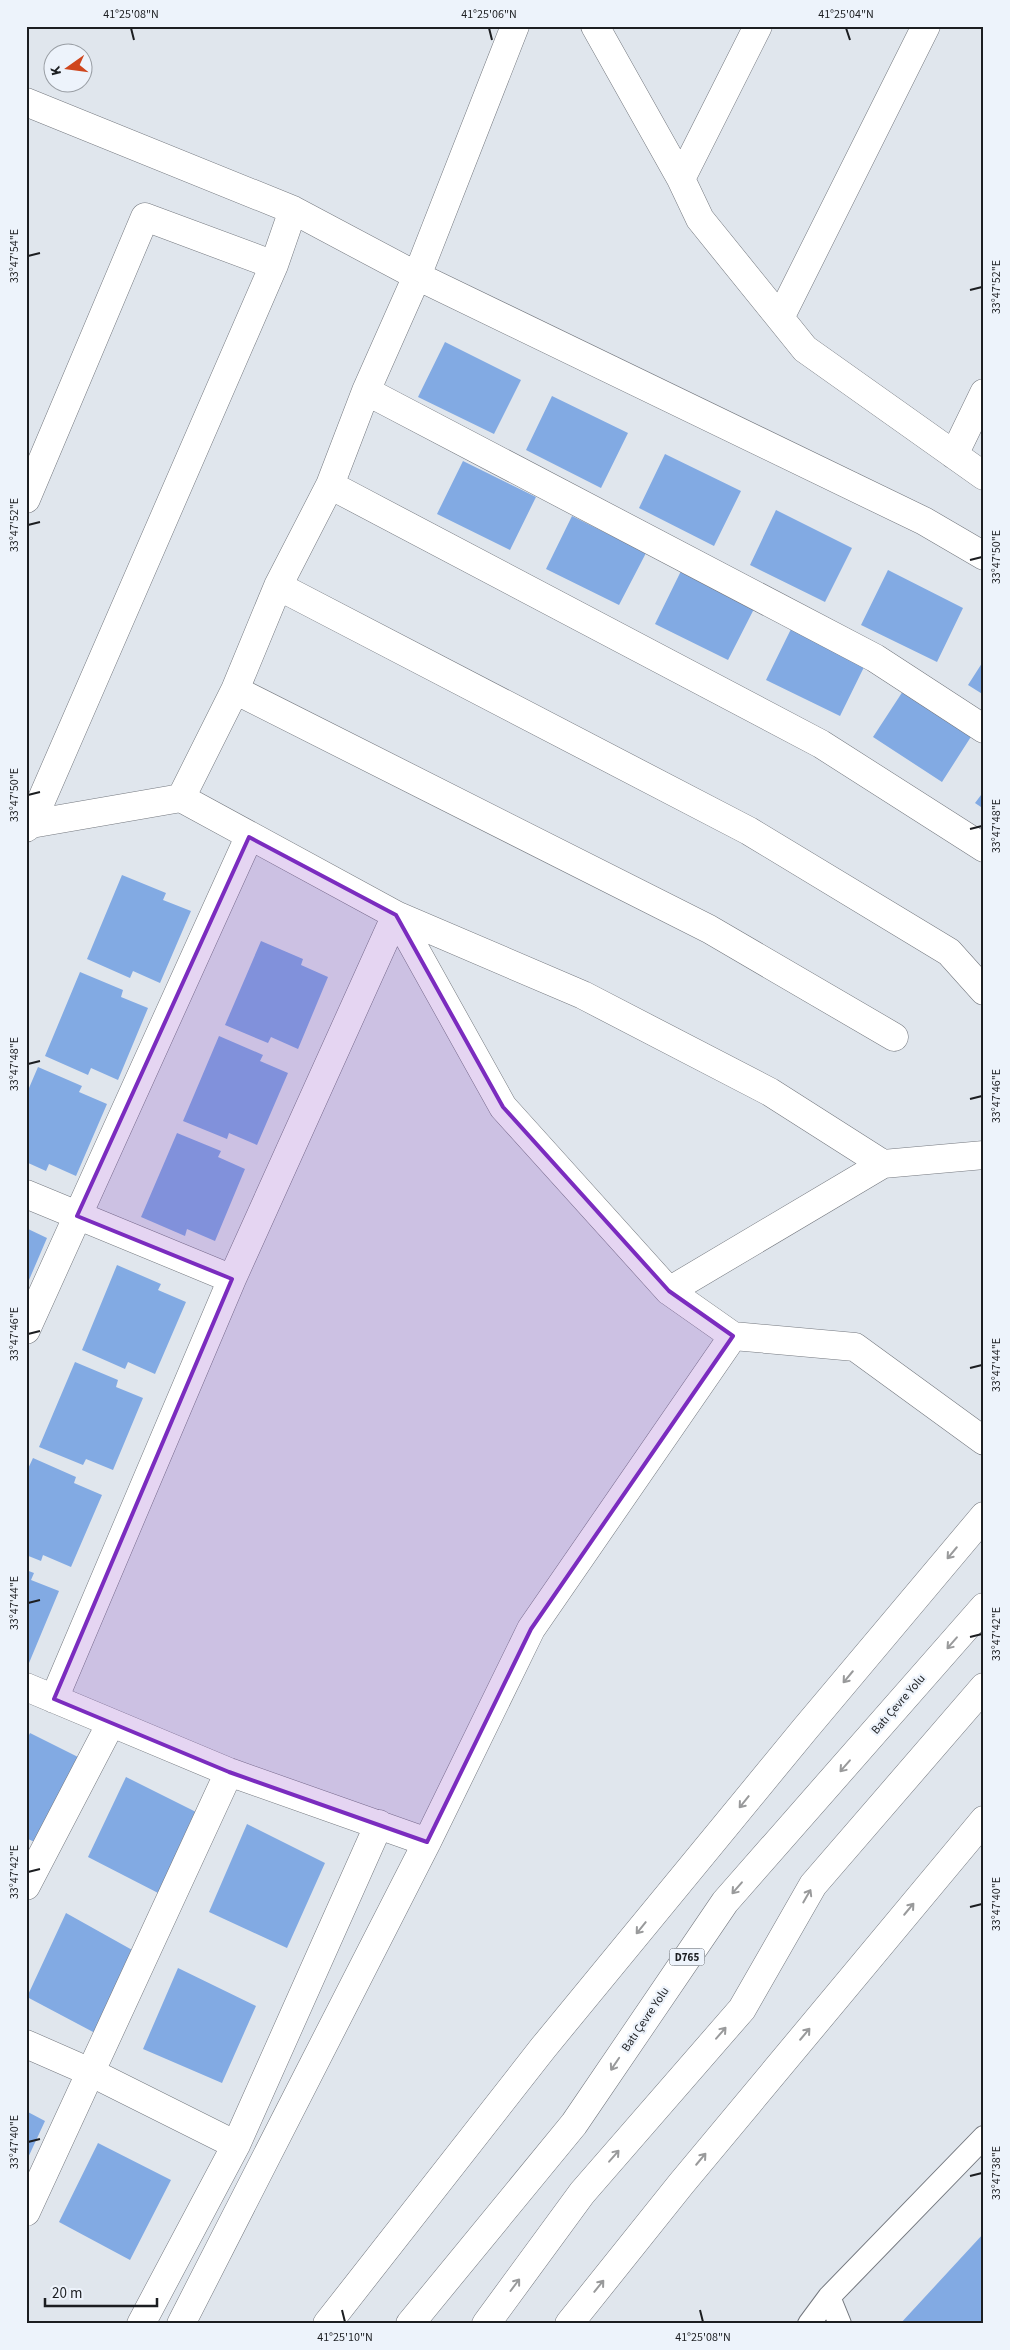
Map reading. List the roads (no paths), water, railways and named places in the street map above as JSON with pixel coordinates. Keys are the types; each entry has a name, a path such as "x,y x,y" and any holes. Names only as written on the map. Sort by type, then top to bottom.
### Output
{"main road":[{"path":"180,798 234,690 278,586 330,485 366,391 417,276 515,26"},
{"path":"595,26 681,179 700,219 806,349 984,476"},
{"path":"681,179 758,26"},
{"path":"780,318 926,26"},
{"path":"26,102 293,210 417,276 924,521 984,556"},
{"path":"29,826 274,265 293,210"},
{"path":"26,499 145,217 274,265"},
{"path":"366,391 875,658 984,729"},
{"path":"954,455 984,393"},
{"path":"330,485 821,744 984,848"},
{"path":"278,586 749,831 949,952 984,991"},
{"path":"234,690 709,929 894,1037"},
{"path":"29,826 180,798 396,915 591,999 770,1092 883,1164"},
{"path":"26,1330 249,837"},
{"path":"54,1699 232,1279 396,915"},
{"path":"396,915 503,1107 669,1292 733,1336 855,1347 984,1441"},
{"path":"669,1292 883,1164 984,1155"},
{"path":"26,1194 232,1279"},
{"path":"181,2324 427,1842 530,1629 733,1336"},
{"path":"328,2324 543,2048 805,1728 984,1516"},
{"name":"Batı Çevre Yolu","path":"410,2324 574,2124 725,1902 984,1607"},
{"path":"26,1687 229,1772 427,1842"},
{"path":"486,2324 582,2193 742,2009 814,1885 984,1687"},
{"path":"26,1886 112,1723"},
{"path":"26,2212 229,1772"},
{"path":"569,2324 680,2184 984,1820"},
{"path":"141,2324 236,2145 379,1824"},
{"path":"26,2044 90,2072 236,2145"}],"lane":[{"path":"809,2324 829,2296 984,2137"},
{"path":"829,2296 840,2324"}]}
